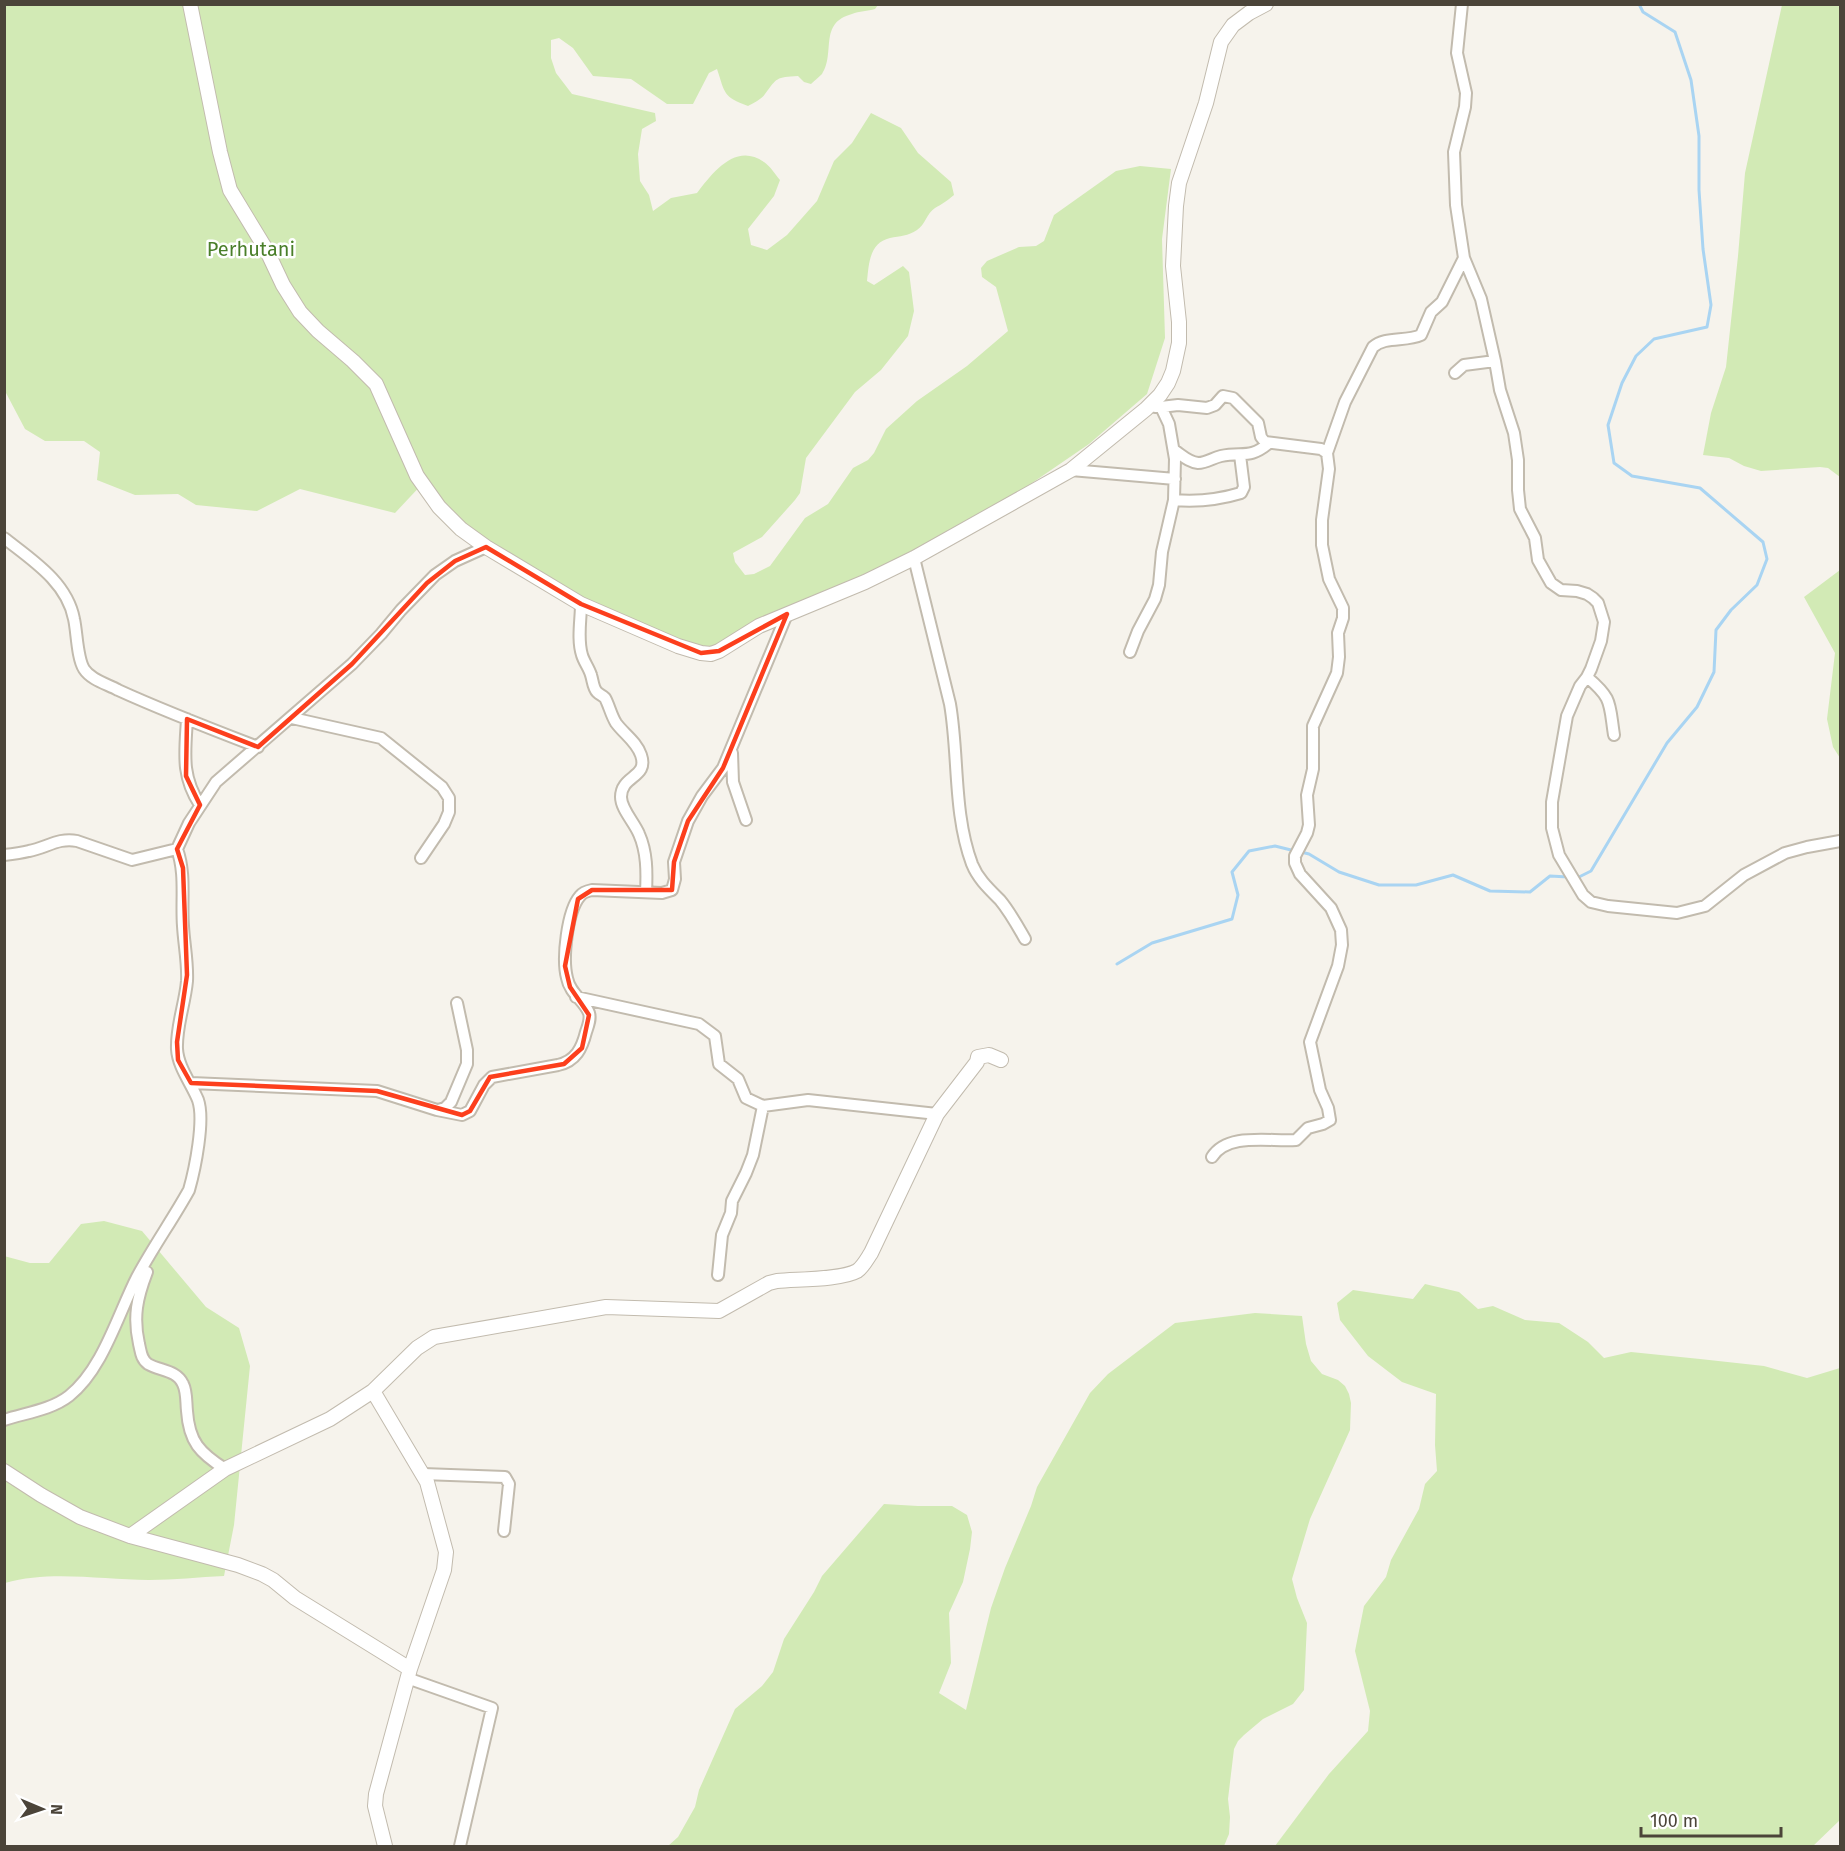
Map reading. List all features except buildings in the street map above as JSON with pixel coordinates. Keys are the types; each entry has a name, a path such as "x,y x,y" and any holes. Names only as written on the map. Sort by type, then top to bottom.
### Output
{"street":[{"path":"190,4 224,174 237,204 267,251 283,285 300,312 376,384 417,476 426,491 450,519 486,547 581,604 668,642 711,654 751,630 865,582 914,558 1071,470 1155,407 1168,383 1177,357 1179,322 1173,266 1179,183 1206,104 1221,42 1233,25 1266,4"},
{"path":"1462,4 1457,53 1466,93 1465,107 1454,152 1456,205 1464,258 1482,299 1500,390 1514,433 1517,448 1520,509 1534,538 1538,560 1547,577 1555,587 1561,590 1587,594 1598,603 1602,612 1604,631 1587,677 1580,686 1567,716 1552,802 1552,828 1559,855 1583,895 1591,902 1666,913 1705,906 1744,875 1785,853 1840,841"},
{"path":"1212,1157 1216,1151 1227,1144 1245,1141 1296,1140 1308,1128 1330,1120 1328,1108 1320,1090 1310,1042 1338,966 1341,954 1341,930 1331,908 1296,869 1295,856 1309,825 1307,795 1313,769 1313,726 1337,673 1338,633 1343,618 1342,608 1329,579 1322,545 1323,508 1329,469 1327,453 1345,402 1373,347 1382,342 1411,339 1421,335 1431,312 1446,296 1464,258"},
{"path":"1455,373 1464,365 1496,361"},
{"path":"1155,407 1178,405 1207,408 1215,405 1223,396 1229,396 1258,423 1263,440 1327,453"},
{"path":"1130,652 1157,592 1162,552 1174,500 1174,450 1169,424 1155,407"},
{"path":"1174,450 1187,460 1200,463 1224,455 1257,452 1269,443"},
{"path":"1174,500 1221,500 1241,493 1244,487 1240,455"},
{"path":"1071,470 1175,479"},
{"path":"4,538 35,562 62,590 74,617 81,665 89,675 132,696 258,747"},
{"path":"4,1420 51,1406 78,1388 99,1358 137,1278 189,1190 201,1111 191,1083 178,1060 177,1050 187,975 183,925 183,868 177,849 189,823 216,782 292,718 367,649 427,582 455,561 486,547"},
{"path":"914,558 950,704 961,818 972,865 982,882 1015,920 1025,939"},
{"path":"581,604 580,649 595,690 604,697 610,714 637,748 643,763 640,771 622,788 621,796 644,846 646,892"},
{"path":"191,1083 377,1091 438,1110 465,1115 470,1111 484,1085 492,1077 564,1064 572,1059 582,1048 590,1019 588,1012 567,980 565,958 568,931 578,899 581,894 592,890 662,893 672,890 675,879 674,862 688,821 702,796 723,768 787,614"},
{"path":"1587,677 1608,698 1614,735"},
{"path":"292,718 381,738 441,787 448,798 449,812 444,824 421,858"},
{"path":"187,719 184,760 186,776 200,805"},
{"path":"732,746 733,782 746,820"},
{"path":"4,855 30,851 68,839 132,860 177,849"},
{"path":"576,996 699,1024 706,1028 715,1036 718,1064 738,1079 746,1098 763,1106 808,1100 937,1114"},
{"path":"438,1110 452,1102 467,1064 467,1050 457,1002"},
{"path":"130,1536 225,1469 330,1419 373,1391 417,1348 434,1337 606,1307 719,1311 769,1283 838,1276 860,1269 871,1253 937,1114 978,1057 989,1055 1001,1060"},
{"path":"718,1275 722,1235 731,1213 732,1201 753,1155 763,1106"},
{"path":"152,1252 139,1293 135,1326 142,1358 150,1365 173,1373 179,1378 184,1385 188,1429 193,1440 210,1460 225,1469"},
{"path":"373,1391 427,1482 444,1543 445,1562 408,1673 376,1794 375,1806 385,1846"},
{"path":"4,1471 80,1517 130,1536 238,1565 262,1574 408,1673 492,1708 460,1846"},
{"path":"423,1474 505,1477 509,1484 504,1530"}],"highlighted area":[{"path":"486,547 581,604 701,653 719,651 787,614 723,768 688,821 674,862 672,890 592,890 578,899 565,966 570,987 589,1015 582,1048 564,1064 490,1077 470,1111 462,1115 377,1091 191,1083 178,1060 177,1042 187,975 183,868 177,849 200,805 186,776 187,719 258,747 352,664 427,583 455,561"}],"green space":[{"name":"Perhutani","path":"4,5 878,5 875,9 842,18 835,24 831,31 826,66 822,74 811,84 804,82 798,76 781,78 762,98 748,106 729,97 717,69 709,73 693,104 667,104 631,79 593,76 573,48 559,38 551,40 551,58 556,73 572,94 655,113 656,121 642,129 638,154 640,181 649,195 653,211 671,198 697,193 710,176 735,157 744,155 754,157 766,164 780,180 774,196 748,229 751,245 767,250 787,235 817,201 834,161 852,143 871,113 901,128 918,153 951,182 954,195 932,210 920,228 907,235 883,241 874,249 867,281 874,285 903,266 909,272 914,311 908,336 881,370 855,392 806,458 800,493 795,500 762,537 733,553 735,562 745,575 754,574 770,566 805,518 828,504 853,468 868,460 874,453 886,429 917,401 967,366 1008,331 996,287 982,277 981,268 987,261 1019,247 1036,246 1044,241 1054,215 1116,171 1140,166 1171,169 1162,239 1165,338 1147,394 1089,444 1016,494 920,550 706,649 616,615 530,568 454,518 425,481 395,513 300,489 257,511 196,505 178,494 135,495 97,480 100,452 84,441 45,441 25,429 5,391"},
{"path":"1782,5 1840,5 1840,477 1828,468 1761,471 1729,458 1703,455 1711,413 1726,367 1745,173"},
{"path":"1840,570 1840,758 1833,747 1827,719 1835,653 1804,597"},
{"path":"104,1221 142,1231 206,1307 239,1328 250,1366 234,1525 224,1576 149,1580 58,1576 5,1583 4,1256 30,1263 49,1263 81,1224"},
{"path":"1425,1284 1459,1292 1478,1309 1493,1306 1525,1320 1559,1323 1588,1342 1604,1358 1631,1352 1764,1366 1807,1378 1840,1368 1840,1820 1813,1846 1275,1846 1329,1774 1368,1731 1370,1711 1355,1651 1364,1606 1386,1577 1391,1560 1419,1509 1425,1484 1437,1471 1436,1394 1402,1382 1368,1356 1340,1320 1337,1303 1353,1290 1413,1299"},
{"path":"1255,1313 1302,1316 1311,1361 1322,1374 1338,1380 1345,1386 1349,1394 1350,1430 1310,1519 1292,1579 1307,1623 1304,1690 1293,1704 1263,1719 1238,1741 1234,1749 1228,1799 1229,1834 1224,1846 668,1846 678,1837 695,1807 699,1790 735,1709 762,1686 773,1672 784,1639 822,1576 884,1504 952,1506 967,1515 972,1532 970,1549 963,1582 949,1613 951,1663 939,1693 966,1710 991,1608 1005,1568 1037,1487 1090,1393 1108,1374 1175,1323"}],"waterway":[{"path":"1577,878 1591,871 1667,743 1697,707 1714,672 1716,630 1731,610 1757,585 1767,559 1763,542 1700,488 1632,476 1614,463 1608,425 1622,383 1636,356 1654,339 1707,327 1711,305 1703,249 1699,190 1699,136 1691,80 1675,32 1643,12 1639,4"},
{"path":"1117,964 1152,943 1232,919 1238,895 1232,872 1249,851 1275,846 1295,851"},
{"path":"1301,852 1309,854 1339,872 1379,885 1416,885 1453,875 1490,891 1530,892 1550,876 1568,877"}]}
